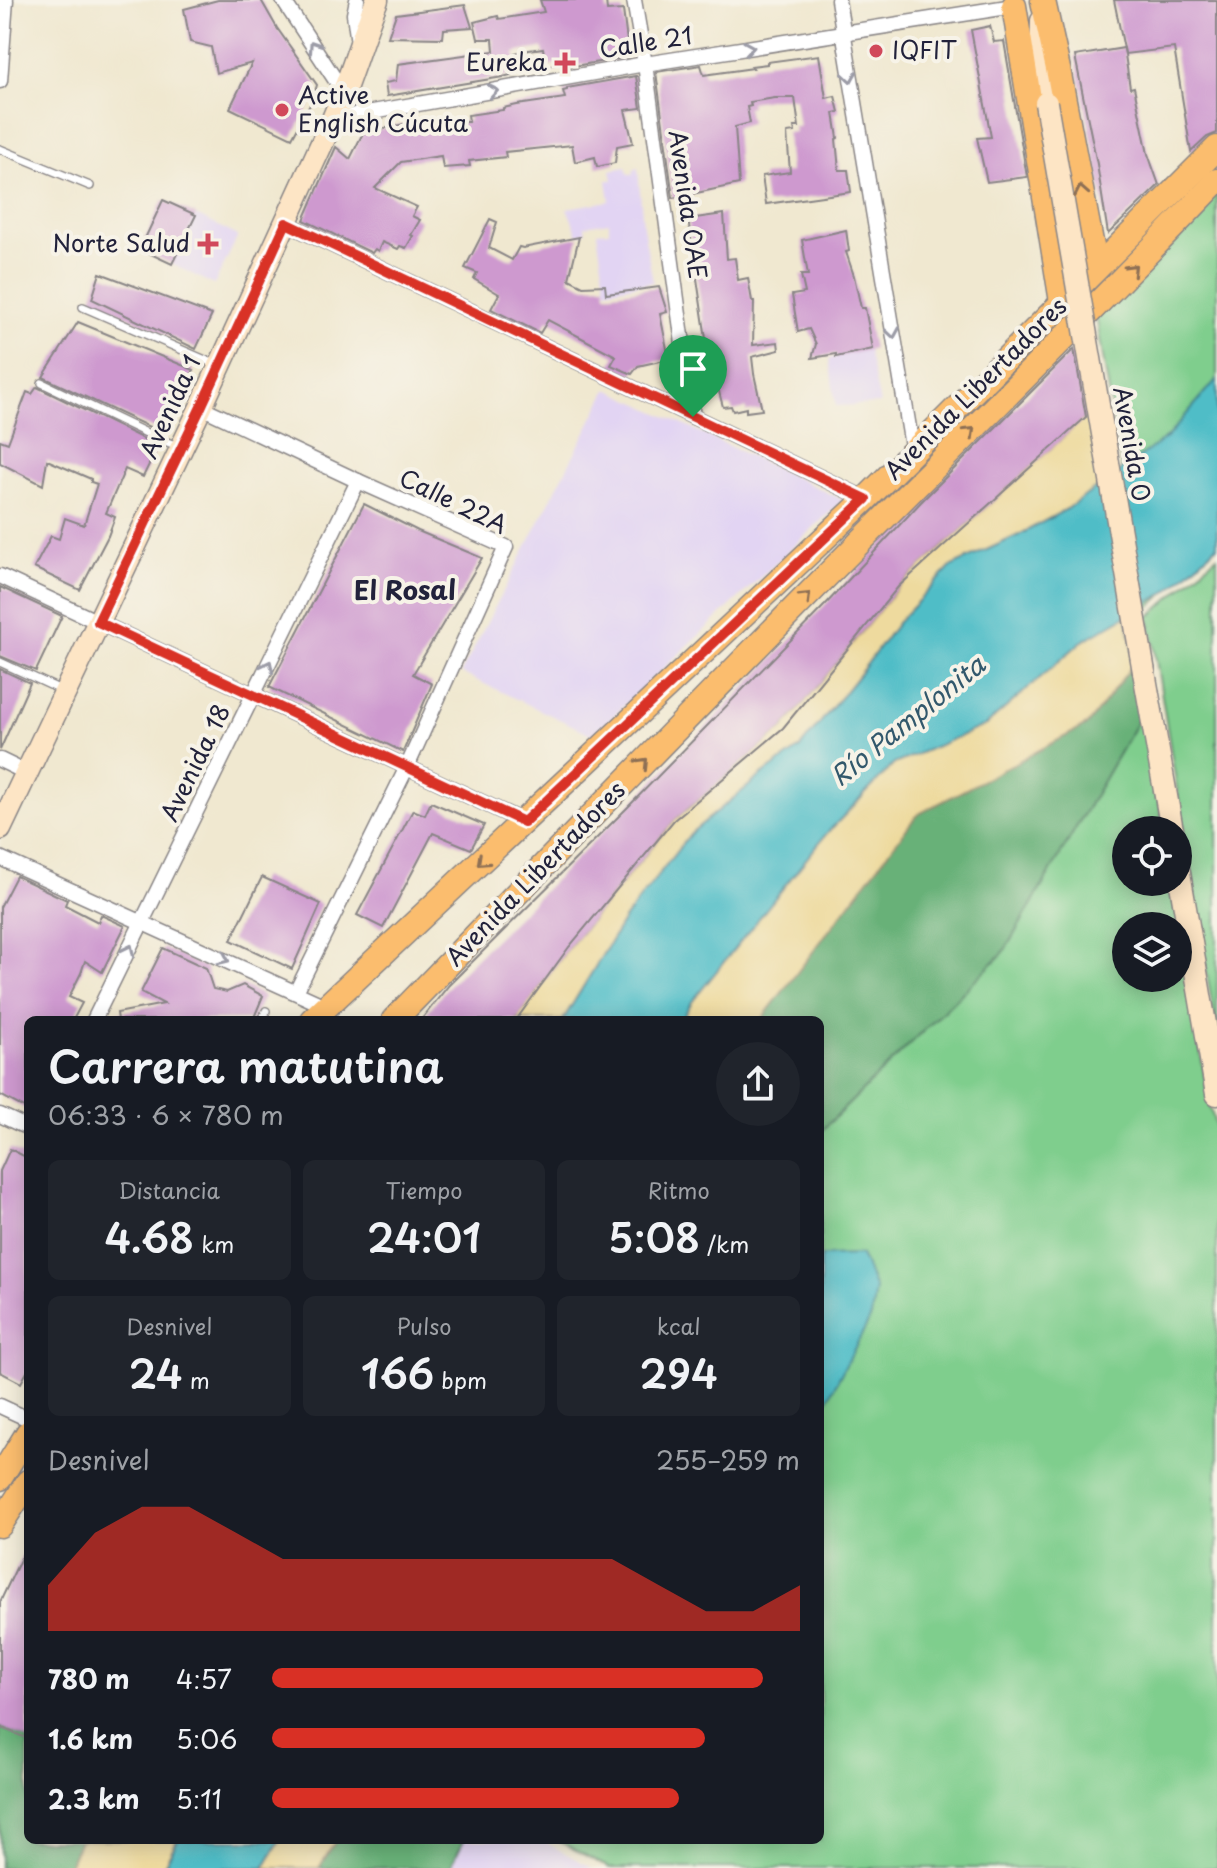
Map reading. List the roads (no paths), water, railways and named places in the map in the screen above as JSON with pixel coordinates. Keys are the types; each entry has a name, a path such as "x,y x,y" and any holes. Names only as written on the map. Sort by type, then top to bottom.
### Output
{"main road":[{"path":"1045,0 1096,268"},
{"path":"1013,3 1062,302"},
{"name":"Avenida Libertadores","path":"324,1015 866,499 1217,148"},
{"name":"Avenida Libertadores","path":"398,1016 708,696 1217,181"},
{"path":"0,1478 24,1439"},
{"path":"0,1525 24,1488"}],"street":[{"path":"0,81 6,0"},
{"path":"283,0 344,93"},
{"path":"357,0 354,14 359,46"},
{"name":"Avenida 1","path":"0,829 7,797 27,773 201,407 210,362 286,223 344,93 377,0"},
{"name":"Avenida 0AE","path":"634,0 693,417"},
{"path":"838,0 913,452"},
{"name":"Avenida 0","path":"1045,0 1041,66 1046,103 1170,816"},
{"name":"Calle 21","path":"333,119 1013,3"},
{"name":"Avenida 0","path":"1013,3 1041,66"},
{"path":"286,223 866,499"},
{"name":"Calle 22A","path":"201,407 506,547 407,767 296,992"},
{"name":"Avenida 18","path":"96,1016 358,481"},
{"path":"0,576 524,822"},
{"path":"0,760 27,773"},
{"path":"0,858 296,992 324,1015"},
{"path":"1183,896 1217,1094"},
{"path":"0,1115 24,1126"},
{"path":"0,1406 24,1417"}],"lane":[{"path":"0,149 90,186"},
{"path":"83,307 210,362"},
{"path":"42,383 182,447"},
{"path":"0,662 65,692"},
{"path":"264,1016 266,1011"}],"water":[{"name":"Río Pamplonita","path":"1217,379 1217,546 1168,591 1081,642 986,725 894,764 827,833 683,1016 565,1016 625,918 691,833 800,748 898,622 952,566 1067,509 1167,437"},
{"path":"861,1255 875,1289 871,1317 824,1406 824,1256"},
{"path":"176,1844 278,1844 264,1868 163,1868"}],"place":[{"name":"IQFIT","path":"876,51"},
{"name":"Eureka","path":"565,63"},
{"name":"Active English Cúcuta","path":"282,110"},
{"name":"Norte Salud","path":"208,244"}],"district":[{"name":"El Rosal","path":"405,591"}]}
